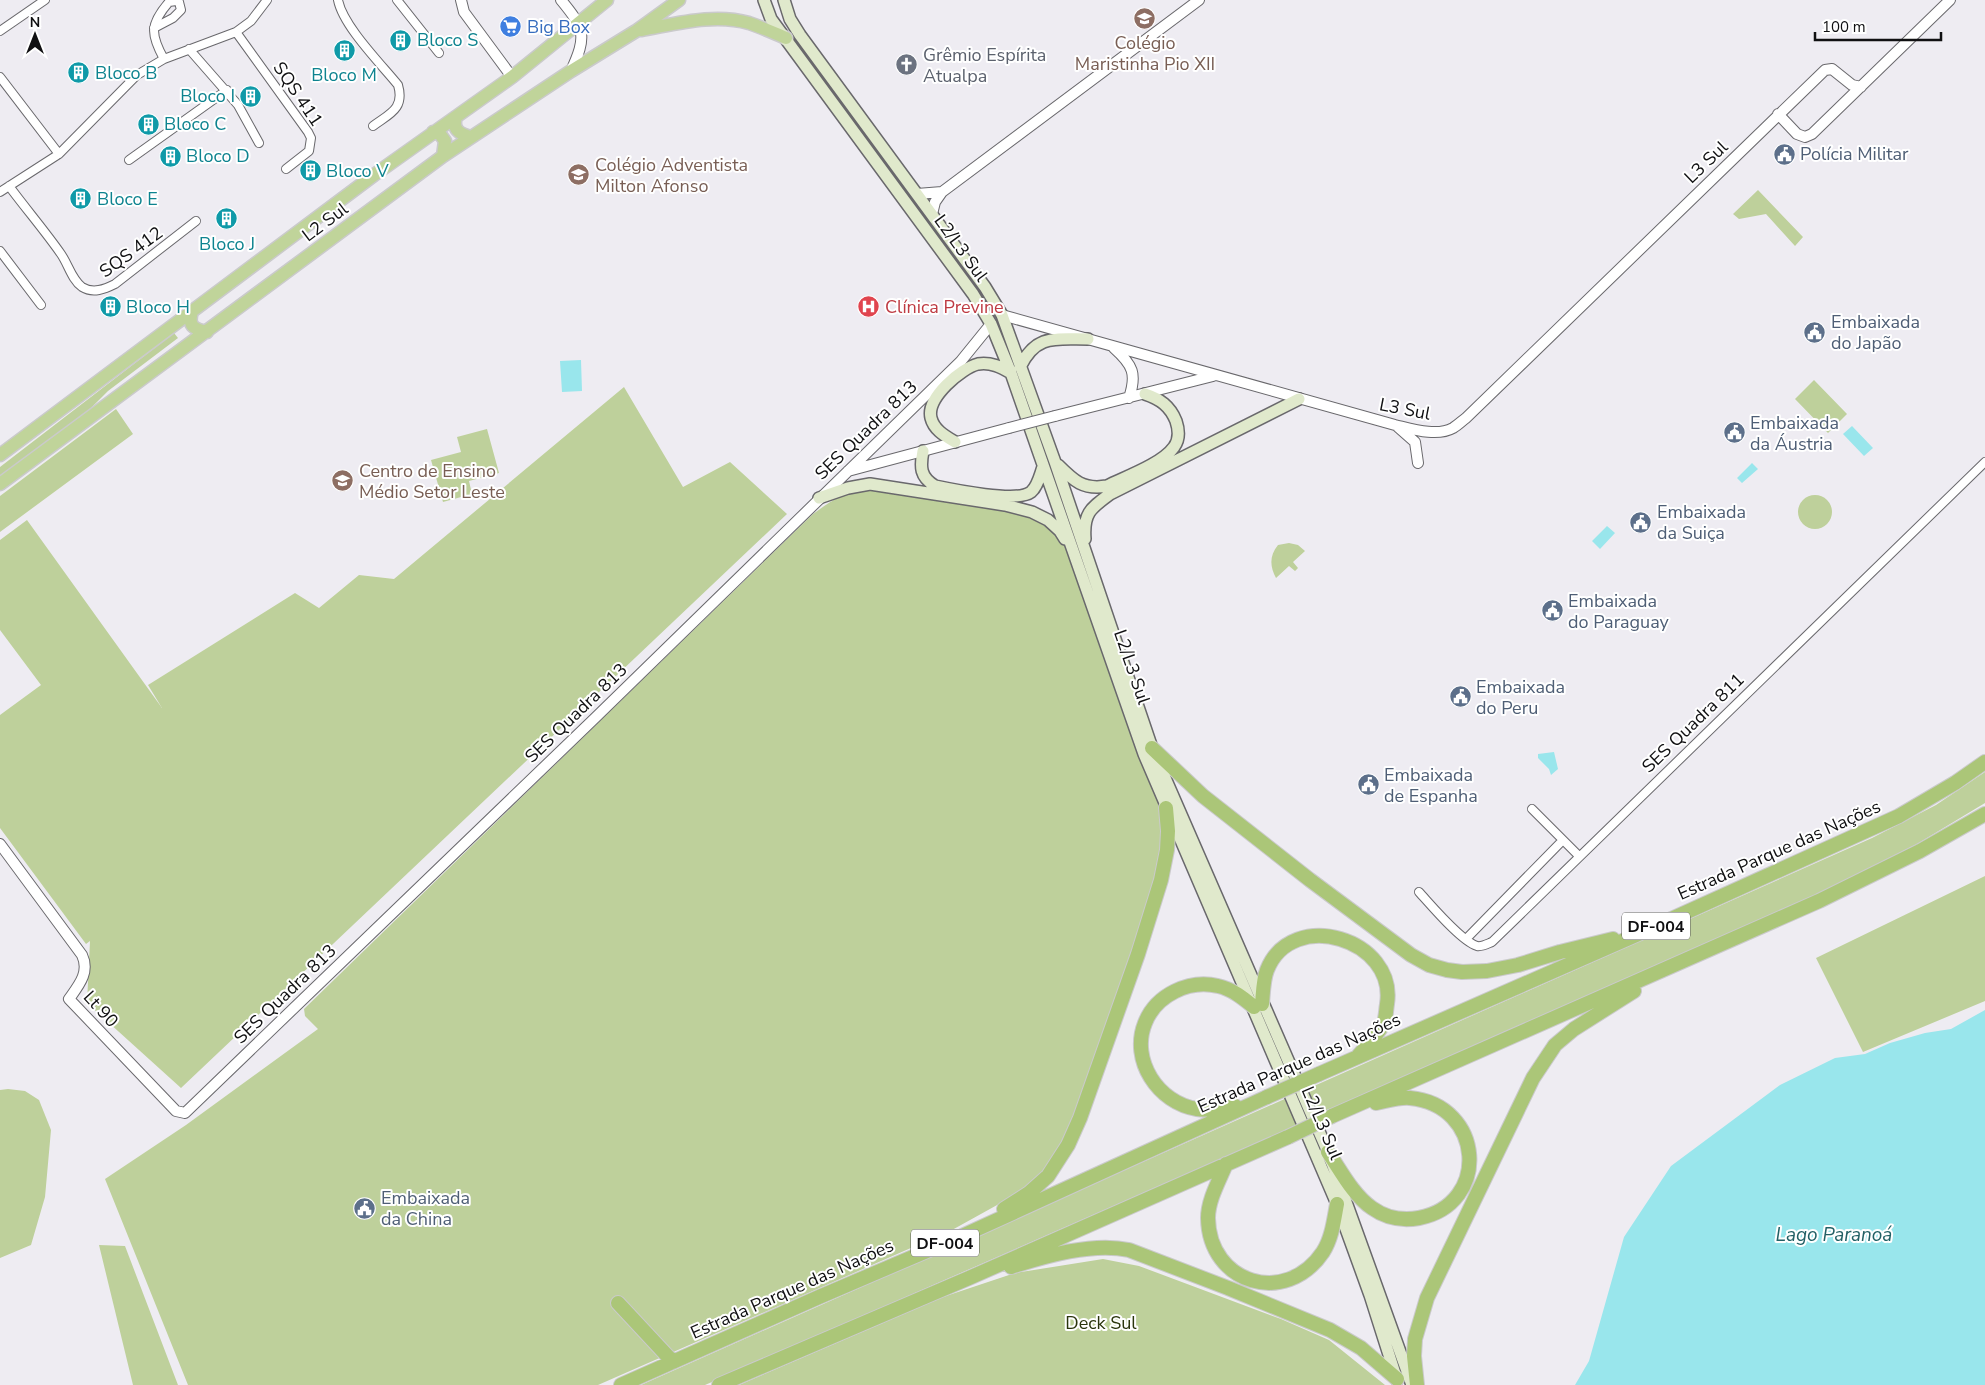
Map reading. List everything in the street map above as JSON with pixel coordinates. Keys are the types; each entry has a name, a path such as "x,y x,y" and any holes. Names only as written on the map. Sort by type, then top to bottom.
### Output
{"highway":[{"path":"1152,748 1203,796 1264,844 1411,955 1429,965 1462,972 1487,971 1518,965 1601,941 1636,935"},
{"name":"Estrada Parque das Nações","path":"621,1385 962,1236 1261,1099 1636,935 1899,816 1955,783 1985,762"},
{"path":"962,1236 1029,1194 1048,1176 1068,1145 1138,954 1161,880 1168,841 1166,808"},
{"name":"DF-004","path":"719,1385 969,1278 1288,1137 1335,1114 1680,964 1819,901 1920,851 1985,814"},
{"path":"1261,1099 1208,1110 1177,1104 1162,1092 1153,1083 1145,1067 1142,1050 1143,1030 1149,1015 1161,1000 1178,990 1197,985 1218,986 1258,1005 1265,977 1272,960 1278,952 1294,941 1311,936 1330,936 1347,940 1360,947 1382,971 1388,995 1384,1021 1358,1057"},
{"path":"1418,1385 1414,1339 1427,1298 1533,1078 1544,1059 1554,1046 1574,1029 1680,964"},
{"path":"1328,1152 1356,1192 1368,1204 1391,1218 1405,1220 1429,1216 1449,1204 1464,1182 1470,1166 1470,1151 1466,1136 1456,1120 1442,1110 1424,1102 1409,1098 1393,1099 1335,1114"},
{"path":"1226,1164 1210,1203 1209,1228 1217,1253 1224,1262 1242,1277 1258,1282 1276,1283 1294,1279 1301,1274 1317,1259 1328,1242 1337,1204"},
{"path":"969,1278 986,1275 1049,1256 1097,1248 1128,1250 1330,1330 1361,1348 1398,1382"},
{"path":"618,1303 673,1362"}],"main road":[{"name":"L2 Sul","path":"0,454 374,175 512,76 608,0"},
{"name":"L2 Sul","path":"0,484 444,156 571,71 636,31 679,0"},
{"name":"L2/L3 Sul","path":"764,0 771,18 973,294 1015,370 1055,462 1152,748 1258,1005 1337,1204 1370,1295 1398,1382"},
{"name":"L2/L3 Sul","path":"784,0 790,19 800,35 985,287 1002,315 1015,370 1043,467 1144,754 1166,808 1328,1152 1412,1385"},
{"path":"636,31 703,19 728,19 749,23 786,38"},
{"path":"456,117 454,124 456,129 464,135 471,137"},
{"path":"433,132 440,134 445,141 444,156"},
{"path":"192,312 190,320 192,326 197,330 207,332"},
{"path":"165,332 173,332 178,335 181,340 181,349"},
{"path":"955,442 943,435 934,425 930,410 933,402 945,386 960,373 980,364 996,365 1015,370 1030,348 1039,343 1059,339 1088,339"},
{"path":"1055,462 1080,484 1096,488 1107,486 1166,456 1175,447 1178,438 1178,428 1172,413 1164,403 1145,394"},
{"path":"1086,553 1084,528 1086,516 1094,506 1110,494 1299,398"},
{"path":"923,451 922,474 926,481 935,486 1008,497 1021,496 1032,492 1038,484 1043,467"},
{"path":"819,498 848,488 870,484 1005,505 1032,512 1048,520 1060,531 1072,550"}],"street":[{"path":"0,31 45,0"},
{"path":"0,192 58,154 137,75 164,59 236,32 250,21 267,0"},
{"path":"338,0 343,14 353,30 398,86 401,94 400,103 395,110 372,126"},
{"path":"397,0 439,52"},
{"path":"462,0 464,12 512,76"},
{"path":"561,0 579,23 581,44 571,71"},
{"path":"932,214 935,202 942,192 1198,0"},
{"path":"1778,114 1797,134 1805,137 1812,134 1855,89 1950,0"},
{"path":"154,28 153,37 164,59"},
{"name":"SQS 411","path":"236,32 311,138 309,151 286,169"},
{"path":"189,49 227,90 238,105 259,144"},
{"name":"L3 Sul","path":"1002,315 1395,426 1429,431 1446,431 1466,418 1778,114 1828,69 1836,71 1855,89"},
{"path":"0,78 58,154"},
{"path":"129,160 227,90"},
{"name":"SQS 412","path":"9,186 62,255 74,278 82,287 94,290 103,290 115,284 196,221"},
{"path":"917,194 942,192"},
{"path":"0,251 41,305"},
{"name":"SES Quadra 813","path":"176,1111 183,1113 187,1111 847,472 960,361 991,324"},
{"path":"1111,346 1124,357 1133,371 1134,380 1129,398"},
{"path":"847,472 1214,375"},
{"path":"1395,426 1415,442 1418,463"},
{"name":"SES Quadra 811","path":"1466,939 1475,945 1482,946 1492,942 1985,462"},
{"path":"1532,809 1579,856"},
{"path":"1419,892 1466,939 1563,840"},
{"name":"Lt 90","path":"0,844 84,959 85,972 69,999 176,1111"}],"green space":[{"path":"1758,190 1803,237 1795,246 1766,214 1739,219 1733,214"},
{"path":"174,333 178,338 108,391 87,412 0,477 0,467"},
{"path":"1814,380 1847,414 1828,433 1795,399"},
{"path":"624,387 683,487 730,462 787,514 181,1088 87,1003 90,941 86,944 0,828 0,715 41,685 0,630 0,540 27,520 162,708 148,685 295,593 319,608 359,575 394,579"},
{"path":"116,409 133,434 0,532 0,496"},
{"path":"487,429 499,473 469,481 472,494 443,502 431,460 461,452 457,437"},
{"path":"868,489 1010,508 1060,531 1166,808 1167,850 1068,1145 1041,1174 1017,1194 952,1230 598,1385 188,1385 105,1179 186,1125 318,1029 305,1016 304,1009 813,514 845,494"},
{"path":"1815,495 1822,496 1827,500 1831,505 1831,519 1827,524 1822,528 1815,529 1808,528 1803,524 1799,519 1798,512 1799,505 1803,500 1808,496"},
{"path":"1289,543 1298,545 1305,551 1293,562 1298,568 1295,571 1289,566 1276,578 1272,566 1273,553 1278,545"},
{"path":"1985,772 1985,803 1917,844 1771,918 705,1385 641,1385 1872,838 1936,805"},
{"path":"1985,876 1985,1001 1863,1052 1816,958"},
{"path":"0,1090 25,1091 39,1100 51,1130 45,1197 31,1245 0,1258"},
{"path":"99,1245 125,1246 178,1385 133,1385"},
{"name":"Deck Sul","path":"1103,1259 1139,1266 1281,1319 1329,1340 1385,1385 739,1385 943,1297 1015,1273"}],"water":[{"path":"581,360 582,391 562,392 560,361"},
{"path":"1852,426 1873,448 1864,456 1843,434"},
{"path":"1752,463 1758,469 1742,483 1737,478"},
{"path":"1607,526 1615,533 1600,549 1592,541"},
{"path":"1554,752 1558,769 1551,775 1549,769 1538,758 1538,754"},
{"name":"Lago Paranoá","path":"1985,1010 1985,1385 1575,1385 1589,1361 1624,1237 1671,1166 1780,1085 1835,1058 1865,1054 1890,1043 1925,1033 1951,1029"}],"place":[{"name":"Colégio Maristinha Pio XII","path":"1145,18"},
{"name":"Big Box","path":"511,27"},
{"name":"Bloco S","path":"401,40"},
{"name":"Bloco M","path":"344,50"},
{"name":"Grêmio Espírita Atualpa","path":"907,65"},
{"name":"Bloco B","path":"79,73"},
{"name":"Bloco I","path":"251,96"},
{"name":"Bloco C","path":"148,124"},
{"name":"Polícia Militar","path":"1784,154"},
{"name":"Bloco D","path":"170,156"},
{"name":"Bloco V","path":"310,171"},
{"name":"Colégio Adventista Milton Afonso","path":"579,175"},
{"name":"Bloco E","path":"81,199"},
{"name":"Bloco J","path":"227,219"},
{"name":"Bloco H","path":"110,307"},
{"name":"Clínica Previne","path":"869,307"},
{"name":"Embaixada do Japão","path":"1815,332"},
{"name":"Embaixada da Áustria","path":"1734,433"},
{"name":"Centro de Ensino Médio Setor Leste","path":"343,481"},
{"name":"Embaixada da Suiça","path":"1641,522"},
{"name":"Embaixada do Paraguay","path":"1552,611"},
{"name":"Embaixada do Peru","path":"1460,697"},
{"name":"Embaixada de Espanha","path":"1368,785"},
{"name":"Embaixada da China","path":"365,1208"}]}
